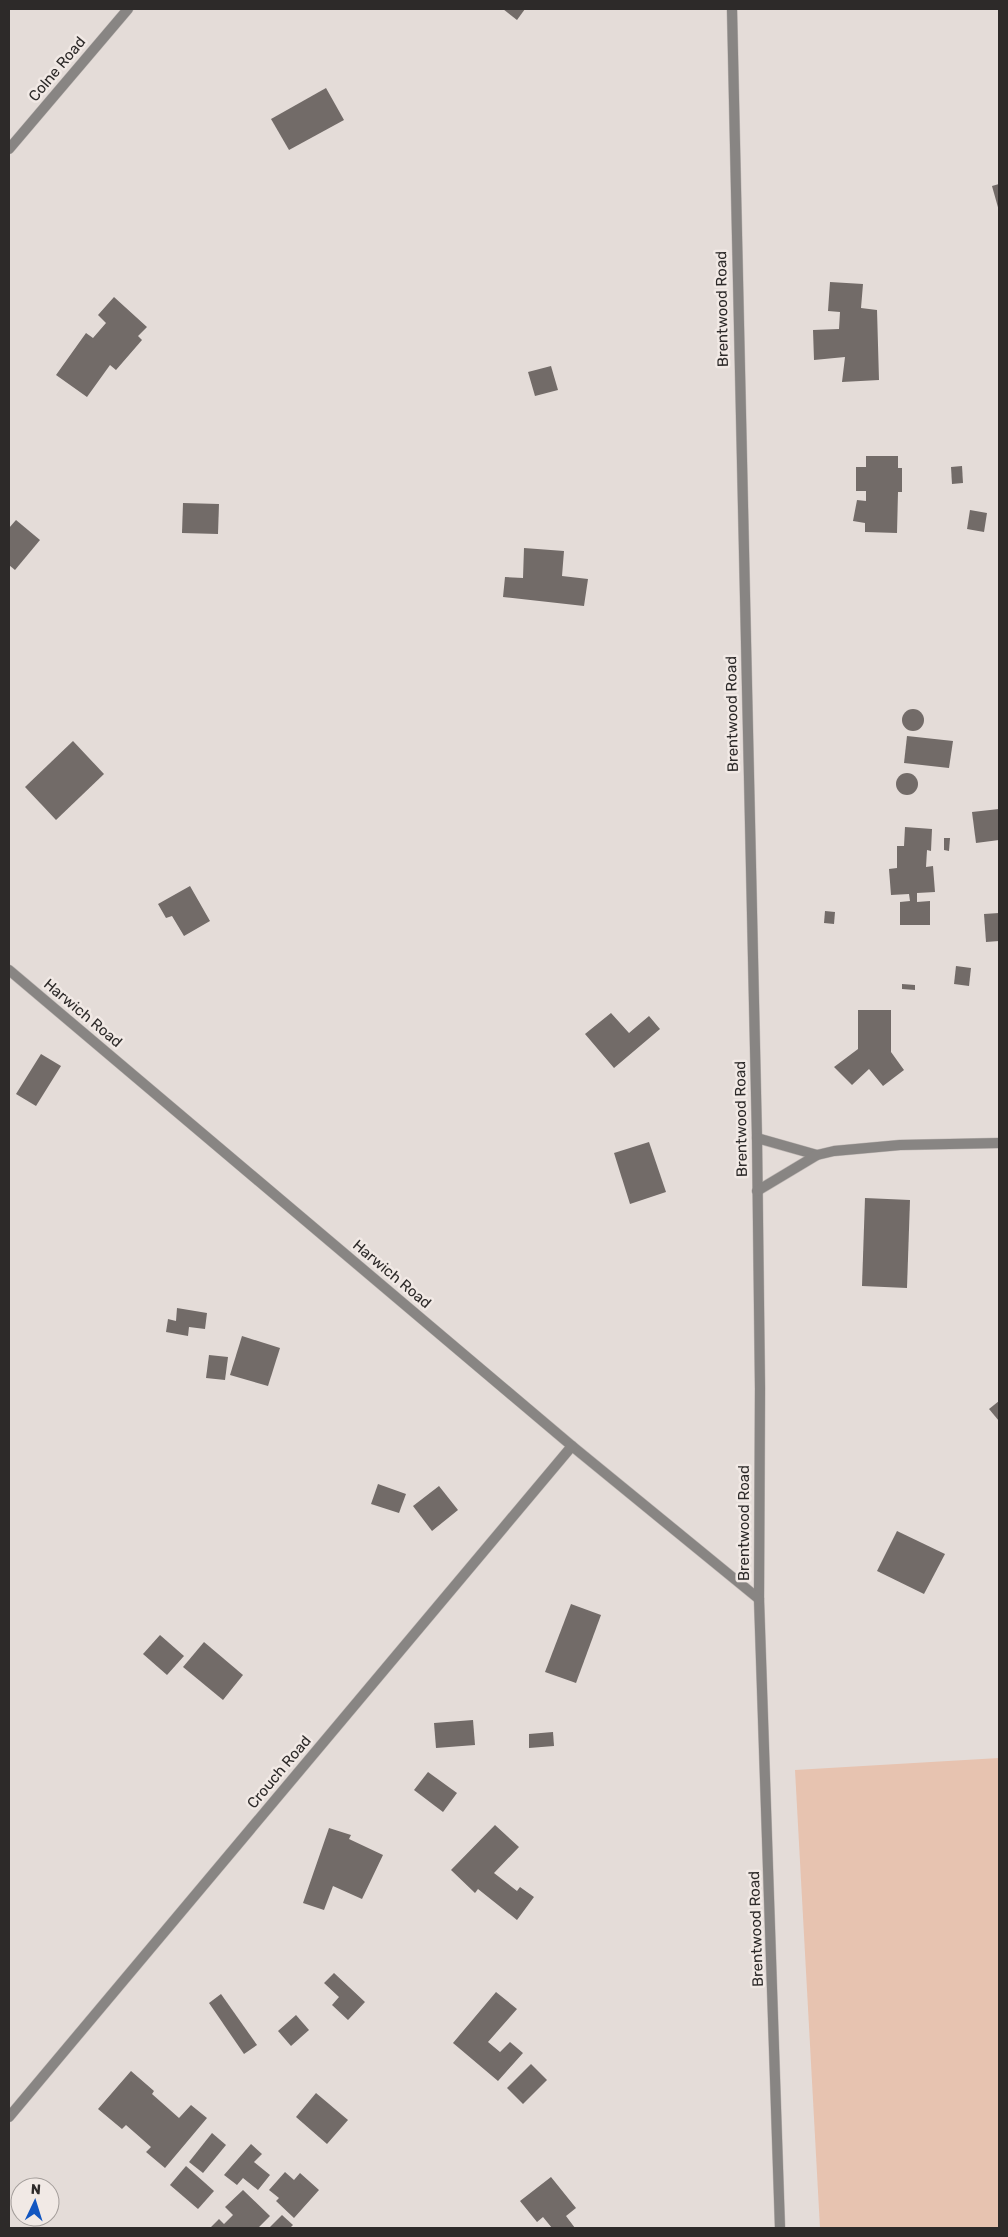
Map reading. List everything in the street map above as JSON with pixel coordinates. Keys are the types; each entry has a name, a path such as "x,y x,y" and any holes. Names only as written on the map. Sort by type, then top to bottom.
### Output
{"street":[{"name":"Colne Road","path":"9,149 128,9"},
{"name":"Brentwood Road","path":"732,9 757,1138 760,1378 759,1599 780,2228"},
{"name":"Harwich Road","path":"9,970 572,1446 759,1599"},
{"path":"757,1138 817,1155"},
{"path":"757,1190 817,1155 862,1148 900,1145 999,1143"},
{"name":"Crouch Road","path":"9,2116 572,1446"}],"shaded area":[{"path":"999,1758 999,2228 820,2228 795,1770"}],"building":[{"path":"503,9 525,9 517,20"},
{"path":"326,88 344,120 289,150 271,119"},
{"path":"999,184 999,211 992,186"},
{"path":"830,282 863,284 861,308 877,310 879,380 842,382 845,357 814,360 813,330 839,329 840,312 828,311"},
{"path":"114,297 147,327 138,336 142,340 116,370 110,365 87,397 56,375 86,333 93,338 106,323 98,315"},
{"path":"551,366 558,390 535,396 528,372"},
{"path":"866,456 898,456 898,468 902,468 902,492 898,492 897,533 865,532 865,523 853,521 857,500 866,501 866,491 856,491 856,467 866,467"},
{"path":"962,466 963,483 952,484 951,467"},
{"path":"183,503 219,504 218,534 182,533"},
{"path":"970,510 987,513 984,532 967,529"},
{"path":"16,520 40,540 15,570 9,565 9,528"},
{"path":"524,548 564,551 562,576 588,579 584,606 503,597 505,577 523,578"},
{"path":"913,709 921,712 924,720 921,728 913,731 905,728 902,720 905,712"},
{"path":"907,736 953,741 949,768 904,763"},
{"path":"73,741 104,774 56,820 25,787"},
{"path":"907,773 917,780 918,784 911,794 907,795 897,788 896,784 903,774"},
{"path":"999,809 999,840 976,843 972,812"},
{"path":"905,827 932,829 931,851 927,850 926,867 933,866 935,892 917,893 917,902 930,901 930,925 900,925 900,902 910,901 909,894 891,895 889,869 897,868 897,846 904,846"},
{"path":"944,838 950,838 949,851 944,850"},
{"path":"190,886 210,921 184,936 172,916 166,918 158,904"},
{"path":"825,911 835,912 834,924 824,923"},
{"path":"999,913 999,941 986,942 984,914"},
{"path":"956,966 971,968 969,986 954,984"},
{"path":"902,984 915,985 915,990 902,989"},
{"path":"858,1010 891,1010 891,1052 904,1070 883,1086 869,1069 852,1085 834,1067 858,1049"},
{"path":"611,1013 629,1033 649,1016 660,1029 614,1068 585,1034"},
{"path":"41,1054 61,1066 36,1106 16,1094"},
{"path":"649,1142 666,1192 630,1204 614,1153"},
{"path":"865,1198 910,1200 907,1288 862,1286"},
{"path":"177,1308 207,1313 205,1329 189,1327 188,1336 166,1332 168,1319 176,1321"},
{"path":"242,1336 280,1348 268,1386 230,1375"},
{"path":"209,1355 228,1357 225,1380 206,1378"},
{"path":"999,1401 999,1421 989,1409"},
{"path":"378,1484 406,1494 399,1513 371,1504"},
{"path":"439,1486 458,1510 432,1531 413,1506"},
{"path":"897,1531 945,1554 924,1594 877,1571"},
{"path":"571,1604 601,1615 576,1683 545,1672"},
{"path":"160,1635 184,1656 167,1675 143,1654"},
{"path":"204,1642 243,1675 223,1700 183,1667"},
{"path":"473,1720 475,1745 436,1748 434,1723"},
{"path":"553,1732 554,1746 529,1748 529,1734"},
{"path":"428,1772 457,1793 443,1812 414,1790"},
{"path":"495,1825 519,1847 494,1873 517,1891 520,1887 534,1897 517,1920 478,1889 475,1893 451,1870"},
{"path":"329,1828 351,1835 349,1839 383,1855 362,1899 333,1886 324,1910 303,1903"},
{"path":"334,1973 365,2002 348,2020 332,2005 339,1997 324,1983"},
{"path":"496,1992 517,2009 488,2042 500,2052 510,2042 523,2053 498,2081 453,2043"},
{"path":"221,1994 257,2045 244,2054 209,2003"},
{"path":"296,2015 309,2030 291,2046 278,2031"},
{"path":"531,2064 547,2080 523,2104 507,2088"},
{"path":"131,2071 154,2091 152,2094 179,2118 191,2105 207,2118 165,2168 146,2152 151,2147 126,2125 122,2129 98,2109"},
{"path":"316,2093 348,2120 327,2144 296,2117"},
{"path":"212,2133 226,2145 203,2173 189,2162"},
{"path":"251,2144 262,2154 254,2162 270,2175 258,2190 243,2178 237,2185 224,2175"},
{"path":"186,2166 214,2191 198,2209 170,2185"},
{"path":"285,2172 294,2180 300,2173 319,2190 294,2218 276,2201 279,2198 269,2190"},
{"path":"551,2177 576,2208 566,2216 575,2228 552,2228 543,2217 537,2222 520,2201"},
{"path":"243,2190 270,2216 258,2228 210,2228 219,2219 224,2224 233,2215 225,2207"},
{"path":"282,2215 293,2225 290,2228 270,2227"}]}
